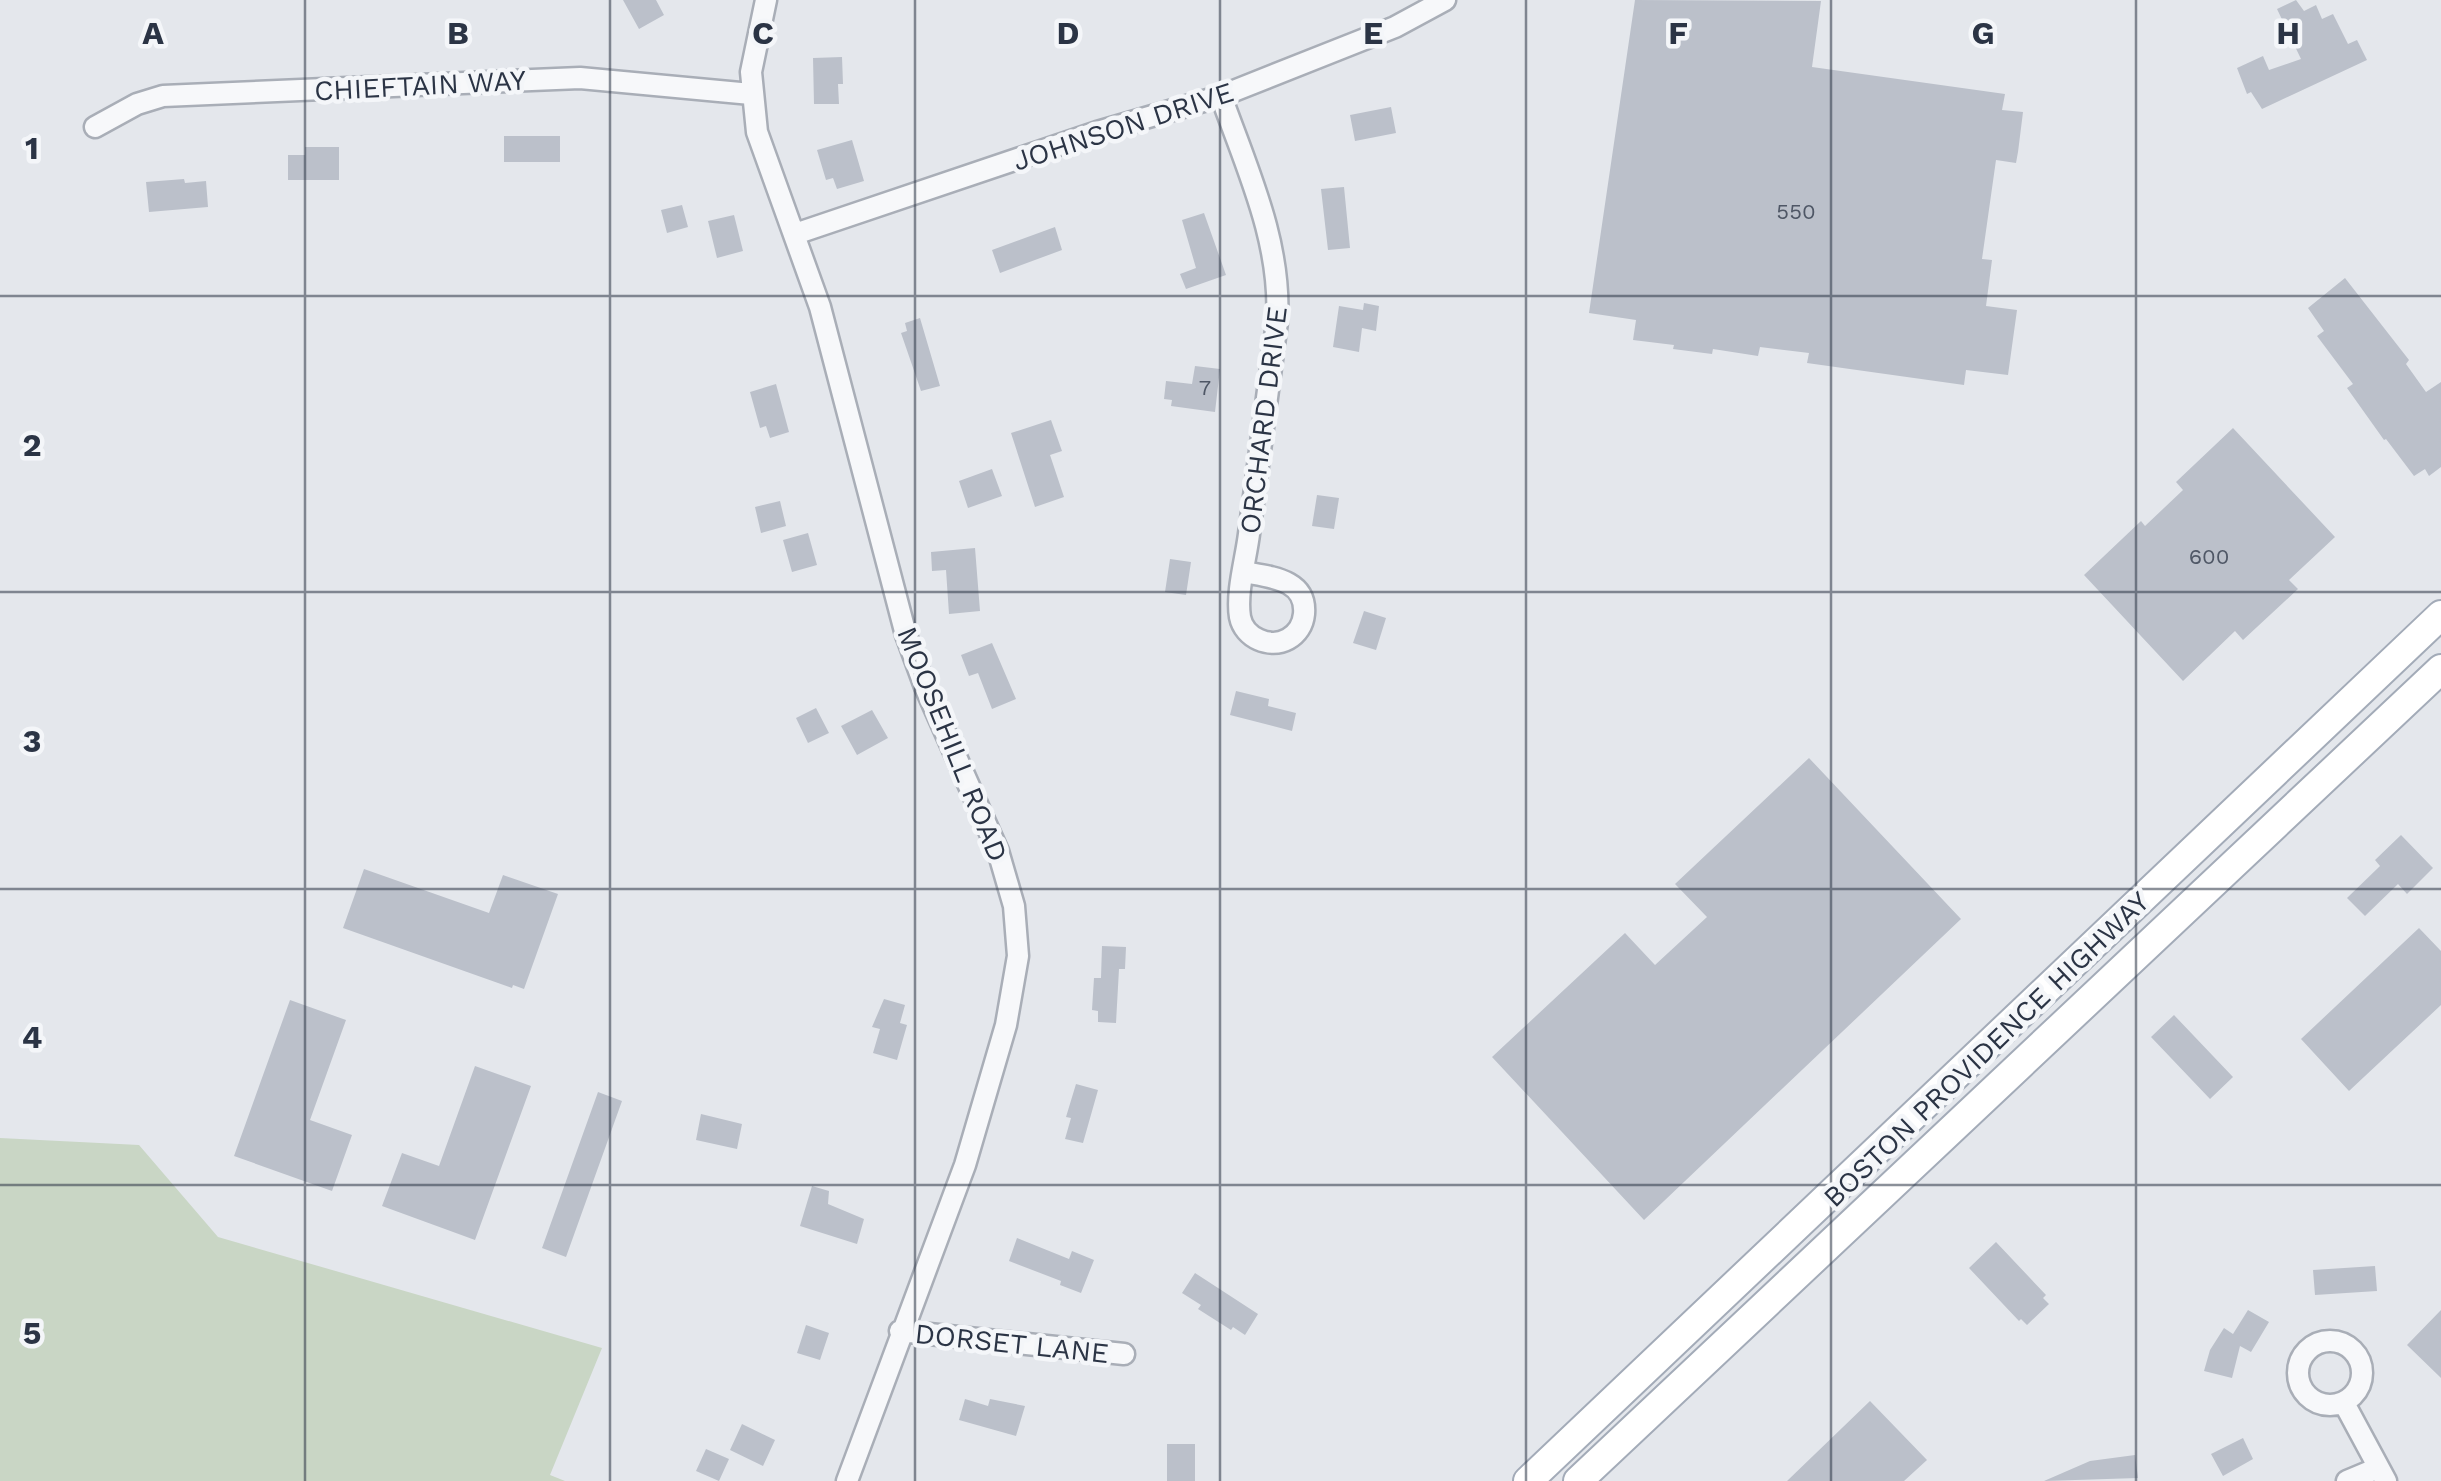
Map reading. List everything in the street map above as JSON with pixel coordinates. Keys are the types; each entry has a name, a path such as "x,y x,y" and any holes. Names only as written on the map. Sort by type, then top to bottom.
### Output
{"main road":[{"name":"BOSTON PROVIDENCE HIGHWAY","path":"1528,1481 2441,615"},
{"name":"BOSTON PROVIDENCE HIGHWAY","path":"1578,1481 2441,668"}],"street":[{"name":"MOOSEHILL ROAD","path":"766,0 753,51 751,94 763,152 829,340 906,635 925,688 998,851 1017,924 1018,956 1011,998 978,1122 847,1481"},
{"name":"JOHNSON DRIVE","path":"794,234 1096,132 1222,96 1394,27 1445,0"},
{"name":"CHIEFTAIN WAY","path":"95,127 137,104 163,96 580,78 751,94"},
{"name":"ORCHARD DRIVE","path":"1222,96 1272,242 1279,296 1244,572"},
{"name":"DORSET LANE","path":"900,1331 1124,1354"},
{"path":"2344,1403 2382,1474 2348,1481"}],"green space":[{"path":"0,1138 139,1145 218,1237 602,1348 550,1475 565,1481 0,1481"}],"building":[{"path":"623,0 656,0 664,15 639,29"},
{"path":"1635,0 1821,1 1812,67 2005,94 2002,110 2023,112 2016,163 1996,160 1982,259 1992,260 1986,306 2017,310 2008,375 1966,370 1964,385 1807,363 1809,353 1760,347 1758,356 1713,349 1712,354 1673,349 1674,345 1633,340 1636,320 1589,313"},
{"path":"2296,0 2304,11 2316,5 2322,19 2333,14 2348,44 2357,40 2367,60 2262,109 2251,92 2247,94 2237,68 2263,56 2269,70 2301,59 2277,9"},
{"path":"842,57 839,104 814,104 813,58"},
{"path":"1391,107 1396,133 1355,141 1350,115"},
{"path":"504,136 560,136 560,162 504,162"},
{"path":"852,140 864,181 837,189 833,178 826,180 817,150"},
{"path":"305,147 339,147 339,180 288,180 288,155 305,155"},
{"path":"184,179 185,183 206,181 208,207 149,212 146,182"},
{"path":"1344,187 1350,248 1328,250 1321,189"},
{"path":"682,205 688,227 667,233 661,210"},
{"path":"1204,213 1226,275 1186,289 1180,274 1196,268 1182,220"},
{"path":"734,215 743,251 717,258 708,221"},
{"path":"1055,227 1062,250 1000,273 992,250"},
{"path":"2345,278 2409,360 2406,364 2426,392 2441,382 2441,467 2429,476 2425,469 2414,476 2384,440 2347,388 2353,384 2317,336 2324,331 2308,308"},
{"path":"1364,303 1379,306 1376,331 1362,328 1359,352 1333,347 1339,306 1363,310"},
{"path":"920,318 940,386 921,391 901,333 907,331 905,323"},
{"path":"1195,366 1220,369 1215,412 1171,406 1172,400 1164,399 1166,381 1192,384"},
{"path":"776,384 789,432 770,438 766,426 760,428 750,392"},
{"path":"1051,420 1062,451 1050,455 1064,497 1035,507 1011,433"},
{"path":"2233,428 2335,537 2289,580 2298,589 2243,640 2235,631 2183,681 2084,575 2141,521 2145,526 2183,490 2176,482"},
{"path":"992,469 1002,496 968,508 959,481"},
{"path":"1317,495 1339,498 1334,529 1312,526"},
{"path":"780,501 786,526 761,533 755,507"},
{"path":"808,533 817,565 792,572 783,540"},
{"path":"975,548 980,611 949,614 946,570 932,571 931,552"},
{"path":"1170,559 1191,562 1186,595 1165,592"},
{"path":"1364,611 1386,618 1376,650 1353,643"},
{"path":"992,643 1016,699 992,709 978,673 969,676 961,655"},
{"path":"1236,691 1269,699 1268,706 1296,713 1292,731 1230,715"},
{"path":"816,708 829,733 808,743 796,718"},
{"path":"872,710 888,738 857,755 841,726"},
{"path":"1809,758 1961,919 1644,1220 1492,1057 1625,933 1655,965 1707,917 1675,884"},
{"path":"2401,835 2433,868 2407,894 2398,884 2365,916 2347,898 2380,866 2375,860"},
{"path":"364,869 489,913 503,875 558,894 524,989 343,928"},
{"path":"2419,928 2441,951 2441,1005 2349,1091 2301,1039"},
{"path":"1102,946 1126,947 1125,969 1119,969 1116,1023 1098,1022 1098,1011 1092,1010 1094,978 1101,978"},
{"path":"884,999 905,1005 900,1023 907,1025 897,1060 873,1053 880,1029 872,1027"},
{"path":"290,1000 346,1020 310,1120 352,1135 332,1191 234,1156"},
{"path":"2174,1015 2233,1077 2210,1099 2151,1037"},
{"path":"475,1066 531,1086 475,1240 382,1206 402,1153 439,1166"},
{"path":"1076,1084 1098,1090 1083,1143 1065,1139 1071,1118 1066,1117"},
{"path":"598,1092 622,1101 566,1257 542,1248"},
{"path":"701,1114 742,1124 737,1149 696,1140"},
{"path":"812,1186 829,1191 828,1204 864,1219 857,1244 800,1226"},
{"path":"1017,1238 1069,1259 1072,1251 1094,1260 1081,1293 1009,1261"},
{"path":"1996,1242 2046,1295 2043,1298 2049,1304 2027,1325 1969,1268"},
{"path":"2375,1266 2377,1291 2315,1295 2313,1270"},
{"path":"1195,1273 1258,1314 1245,1335 1198,1309 1201,1305 1182,1293"},
{"path":"2248,1310 2269,1322 2251,1352 2240,1346 2232,1378 2204,1371 2210,1350 2224,1328 2233,1334"},
{"path":"2441,1310 2441,1378 2407,1345"},
{"path":"806,1325 829,1333 820,1360 797,1353"},
{"path":"965,1399 988,1406 990,1399 1025,1406 1016,1436 959,1420"},
{"path":"1870,1401 1927,1460 1904,1481 1787,1481"},
{"path":"742,1424 775,1440 763,1466 730,1450"},
{"path":"2243,1438 2253,1459 2223,1476 2211,1454"},
{"path":"1167,1444 1195,1444 1195,1481 1167,1481"},
{"path":"706,1449 729,1459 719,1481 696,1471"},
{"path":"2135,1455 2138,1478 2044,1481 2090,1461"}]}
